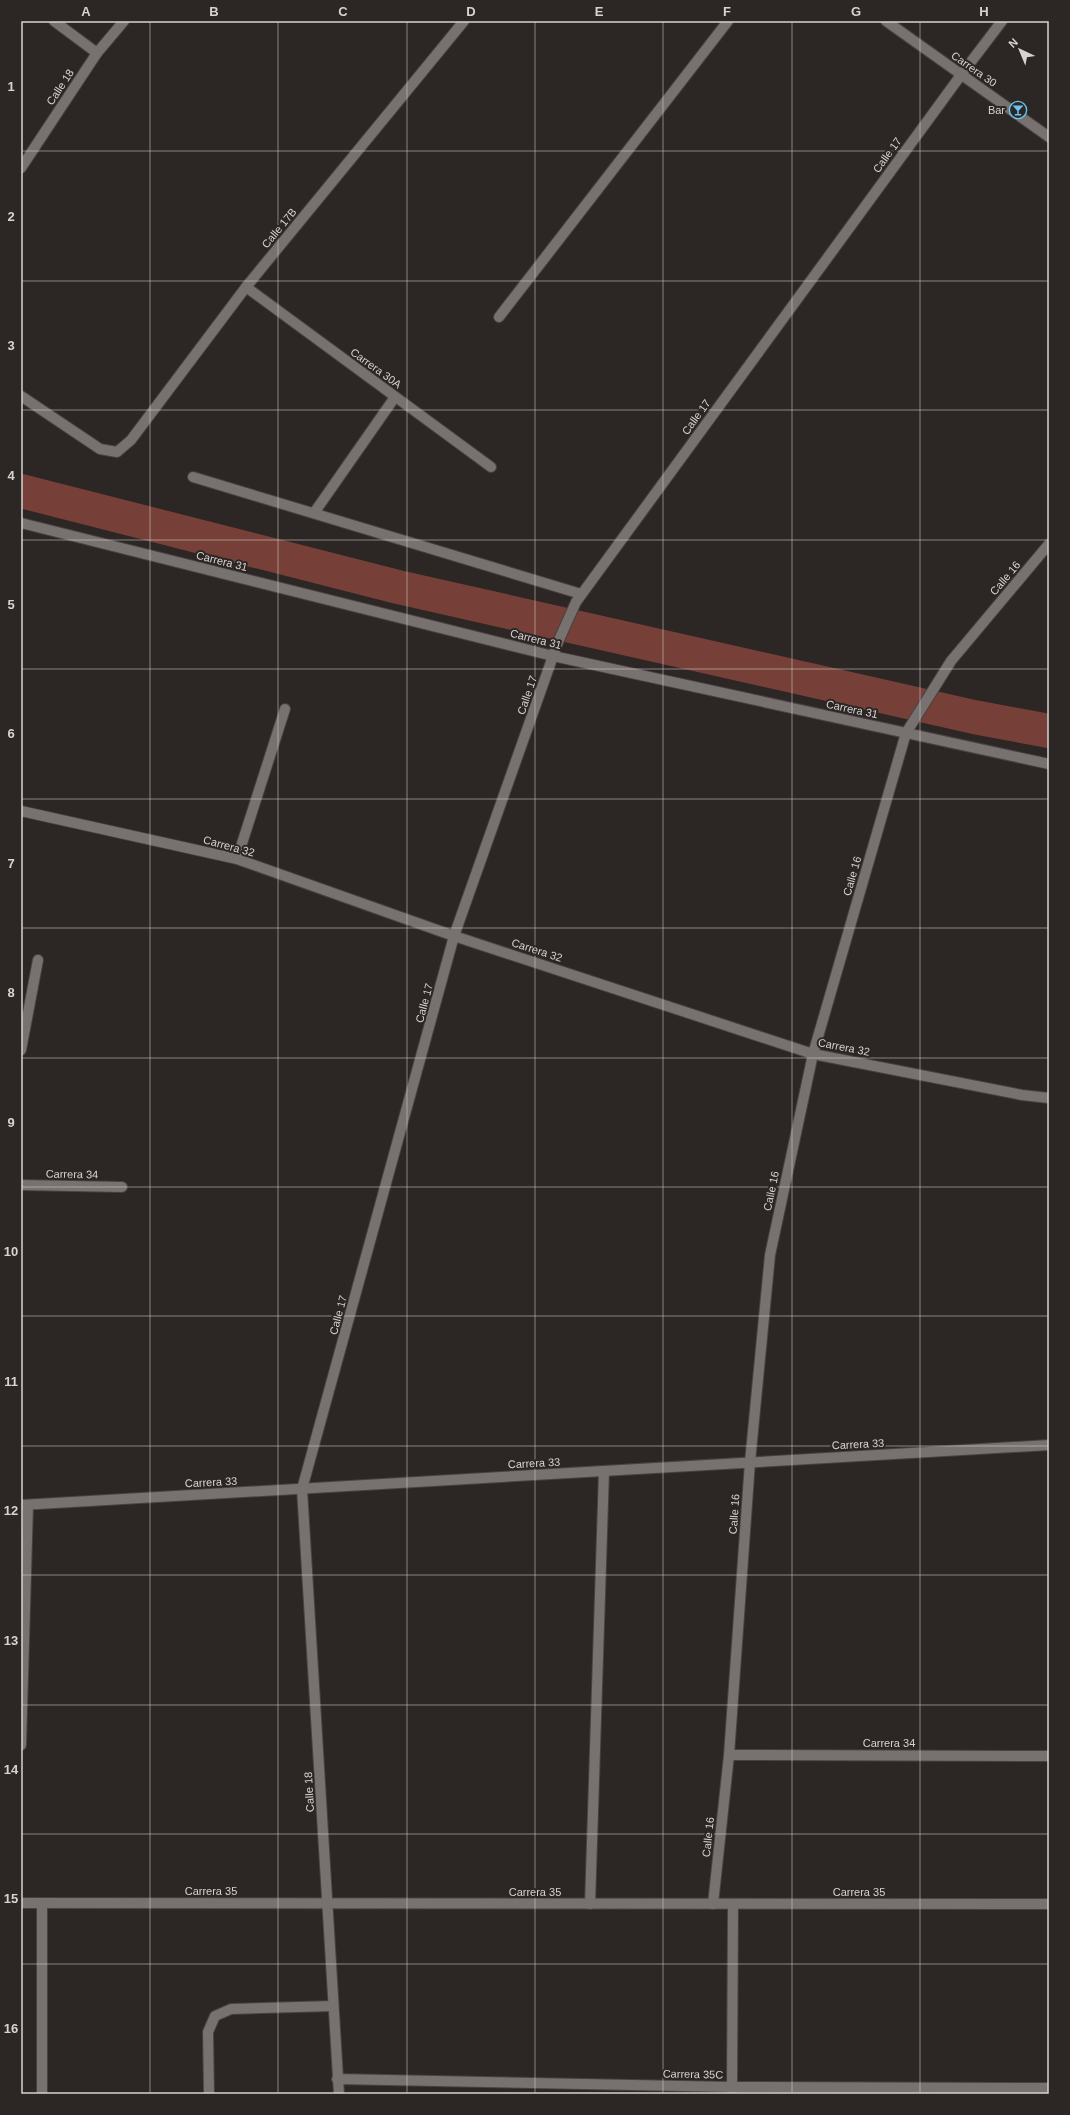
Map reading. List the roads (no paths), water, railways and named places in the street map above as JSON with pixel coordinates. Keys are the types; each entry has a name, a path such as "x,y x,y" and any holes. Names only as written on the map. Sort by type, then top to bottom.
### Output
{"street":[{"path":"54,21 97,53"},
{"name":"Calle 18","path":"21,168 97,53 124,21"},
{"name":"Calle 17B","path":"21,396 100,449 117,452 131,440 246,288 464,21"},
{"path":"499,317 728,21"},
{"name":"Carrera 30","path":"886,21 1049,137"},
{"name":"Calle 17","path":"302,1489 454,936 558,642 579,598 960,75 1002,21"},
{"name":"Carrera 30A","path":"246,288 491,467"},
{"path":"314,513 395,397"},
{"path":"193,477 314,513 579,598"},
{"name":"Carrera 31","path":"21,522 553,656 1049,764"},
{"name":"Calle 16","path":"713,1904 729,1755 750,1462 770,1255 813,1054 906,733 913,718 951,661 1049,544"},
{"path":"237,859 285,709"},
{"name":"Carrera 32","path":"21,811 237,859 454,936 813,1054 1022,1095 1049,1098"},
{"path":"21,1050 38,960"},
{"name":"Carrera 34","path":"21,1185 122,1187"},
{"name":"Carrera 33","path":"24,1505 1049,1445"},
{"path":"590,1904 604,1471"},
{"name":"Calle 18","path":"302,1489 339,2094"},
{"path":"21,1745 24,1505"},
{"name":"Carrera 34","path":"729,1755 1049,1756"},
{"name":"Carrera 35","path":"21,1903 1049,1904"},
{"path":"42,1903 42,2094"},
{"path":"732,2091 733,1904"},
{"path":"209,2094 208,2032 215,2016 231,2009 333,2006"},
{"name":"Carrera 35C","path":"338,2079 732,2091 1049,2088"}],"waterway":[{"path":"21,491 398,587 974,717 1049,731"}],"place":[{"name":"Bar","path":"1018,110"}]}
